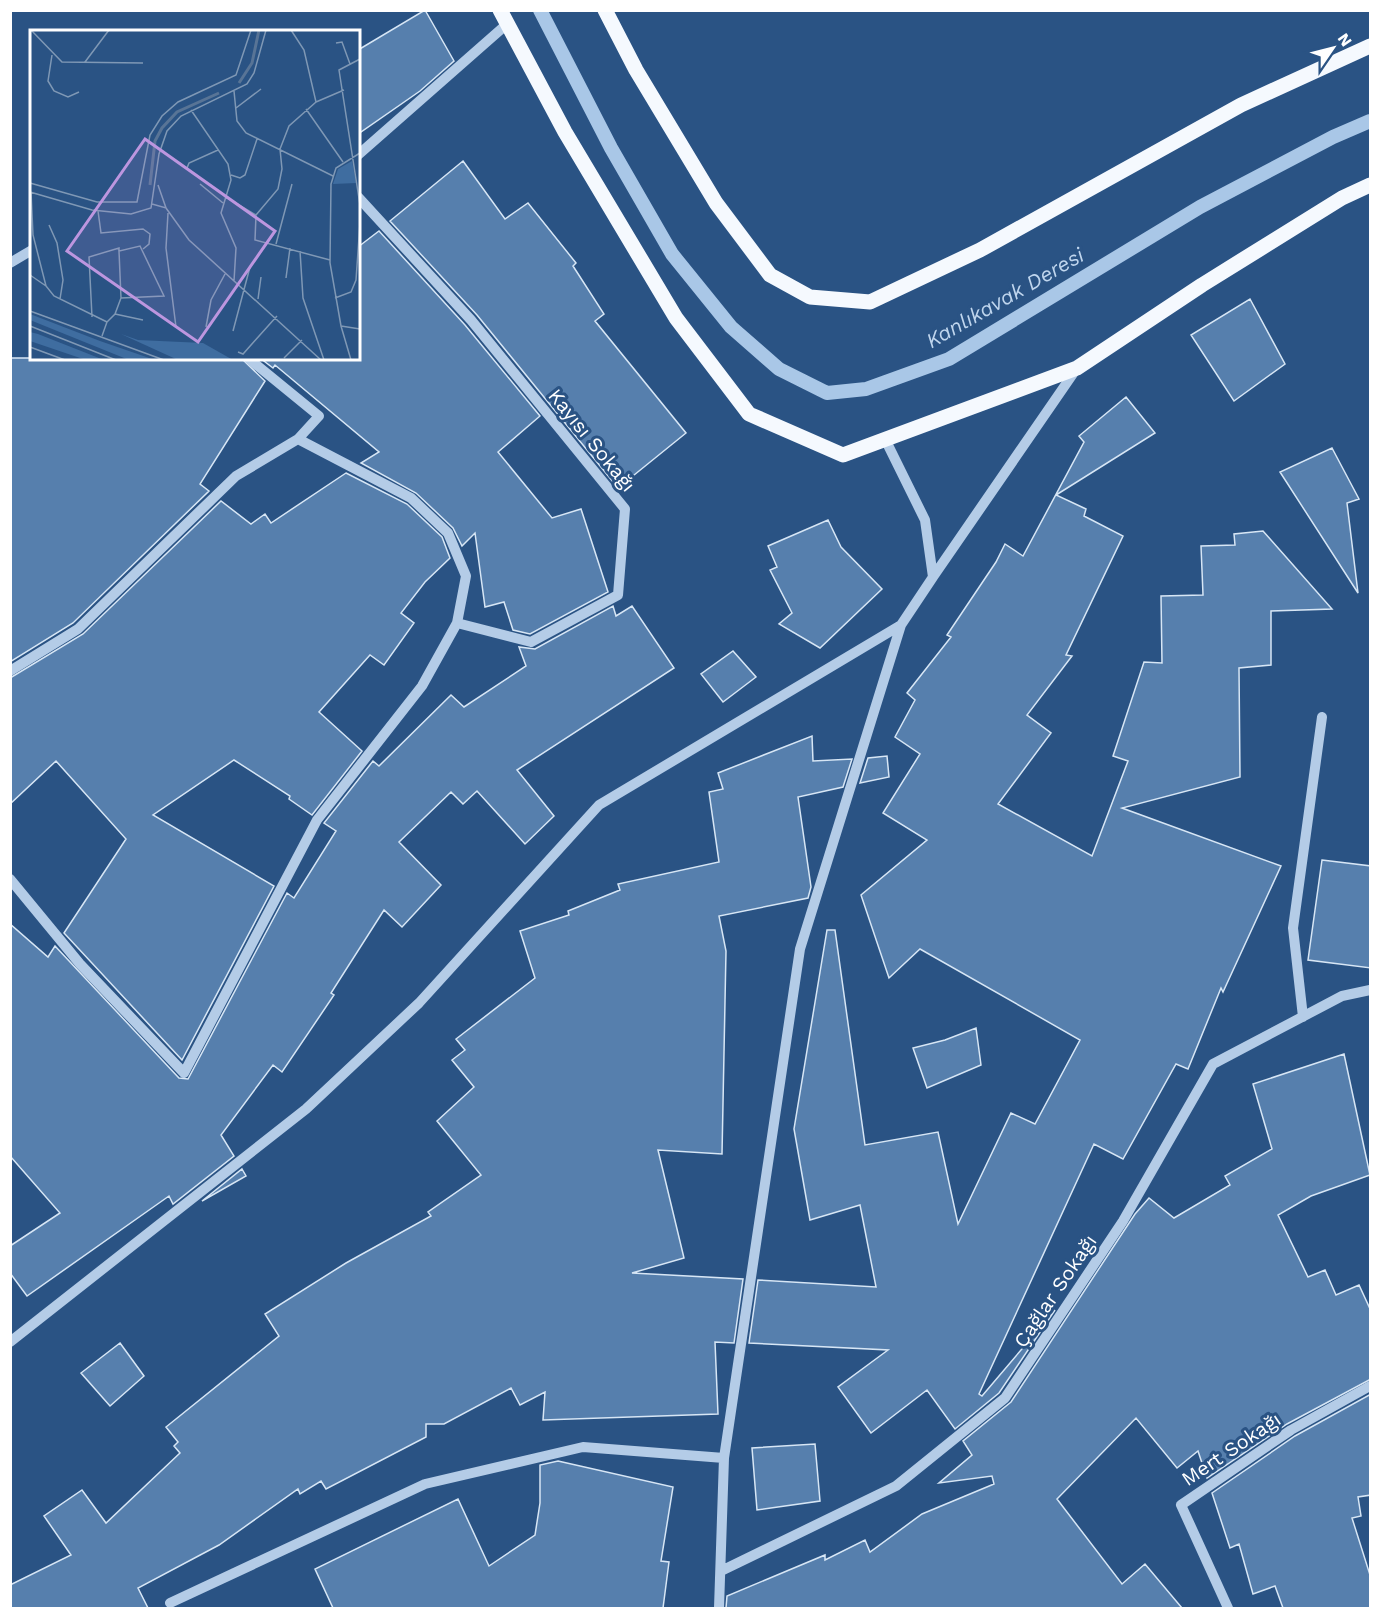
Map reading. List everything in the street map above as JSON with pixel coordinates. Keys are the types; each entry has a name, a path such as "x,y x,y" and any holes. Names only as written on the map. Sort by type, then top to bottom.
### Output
{"main road":[{"path":"605,10 636,70 716,203 770,275 810,297 870,302 980,250 1241,105 1371,46"},
{"path":"503,17 565,132 676,318 749,414 843,455 1077,368 1202,285 1342,198 1371,186"}],"street":[{"path":"360,152 503,17"},
{"name":"Kayısı Sokağı","path":"360,199 471,320 625,509 618,595 531,642 458,623"},
{"path":"10,264 30,251"},
{"path":"10,671 78,629 236,476 298,439 319,416 250,360"},
{"path":"719,1608 724,1458 800,949 902,625 1077,368"},
{"path":"10,879 80,964 184,1073 317,820 422,686 458,623 465,576 448,534 411,498 298,439"},
{"path":"885,439 925,520 933,577"},
{"path":"10,1342 306,1109 419,1003 599,805 902,625"},
{"path":"1303,1017 1293,928 1322,717"},
{"name":"Çağlar Sokağı","path":"721,1571 896,1486 1005,1398 1123,1221 1213,1064 1342,996 1371,990"},
{"name":"Mert Sokağı","path":"1228,1608 1181,1505 1291,1430 1371,1386"},
{"path":"170,1603 425,1484 583,1447 724,1458"}],"building":[{"path":"425,10 454,61 420,91 360,133 360,49"},
{"path":"463,161 505,219 528,203 576,263 573,266 604,314 595,321 686,433 618,488 477,315 390,221"},
{"path":"379,231 465,325 540,416 498,452 552,518 581,509 608,592 530,634 513,630 504,602 485,607 475,533 462,546 453,528 416,493 361,463 379,452 275,365 273,368 263,360 360,360 360,245"},
{"path":"1250,299 1285,364 1234,401 1191,335"},
{"path":"10,358 30,358 30,360 243,360 265,381 200,484 209,491 73,623 10,662"},
{"path":"1126,397 1155,433 1056,495 1086,509 1084,516 1123,536 1066,655 1072,656 1027,715 1051,733 998,804 1092,856 1128,761 1113,756 1144,662 1162,663 1161,596 1203,595 1201,546 1235,545 1234,534 1263,531 1332,609 1271,611 1271,665 1239,668 1240,777 1122,808 1281,866 1223,992 1221,988 1188,1069 1176,1064 1123,1159 1094,1144 979,1394 982,1396 1055,1310 999,1393 955,1429 927,1390 871,1433 838,1387 888,1350 749,1343 758,1280 876,1287 860,1205 810,1220 794,1129 827,930 835,930 865,1145 938,1132 958,1224 1011,1113 1035,1124 1080,1040 920,949 889,978 861,895 927,840 883,813 920,754 895,737 915,700 907,693 951,637 947,635 996,562 1005,544 1023,556 1084,442 1079,436"},
{"path":"1332,448 1359,499 1347,503 1358,593 1280,472"},
{"path":"346,473 407,504 442,537 450,558 425,582 401,613 414,623 384,665 370,655 319,712 362,751 312,815 289,799 290,796 234,760 153,815 274,886 182,1060 64,933 126,839 56,761 10,804 10,678 83,634 221,501 251,524 265,514 271,523"},
{"path":"828,520 841,547 882,589 820,648 779,624 792,613 770,570 777,567 768,546"},
{"path":"613,606 616,616 632,606 674,668 517,770 554,816 525,844 477,791 463,804 451,792 399,842 441,885 402,927 384,910 331,993 334,995 282,1072 273,1065 221,1135 234,1156 173,1204 169,1196 27,1296 10,1273 10,1246 60,1213 10,1156 10,924 48,957 55,946 179,1078 188,1079 287,893 294,898 336,831 324,823 373,761 379,766 451,695 464,707 526,666 519,647 535,649"},
{"path":"733,651 756,677 723,702 701,674"},
{"path":"812,736 813,761 852,759 843,787 798,797 811,887 808,898 719,916 726,951 722,1154 658,1150 684,1258 632,1273 743,1279 734,1343 715,1342 718,1414 543,1420 545,1392 520,1405 511,1388 444,1424 426,1424 426,1437 326,1489 321,1481 300,1494 298,1489 219,1545 138,1588 148,1608 10,1608 10,1585 71,1555 44,1516 82,1490 106,1523 180,1453 174,1446 178,1442 166,1427 279,1336 265,1314 346,1263 431,1216 428,1212 481,1175 437,1121 474,1087 452,1060 465,1050 456,1039 535,978 520,931 569,915 568,911 620,890 618,884 719,862 709,792 723,789 718,773"},
{"path":"887,756 889,777 860,783 868,758"},
{"path":"1322,860 1371,866 1371,968 1308,960"},
{"path":"976,1028 981,1065 927,1088 913,1048 945,1040"},
{"path":"1344,1054 1370,1175 1311,1196 1278,1215 1308,1277 1325,1270 1336,1295 1359,1285 1371,1311 1371,1379 1287,1424 1207,1478 1198,1451 1177,1468 1136,1418 1057,1499 1122,1584 1145,1564 1182,1608 726,1608 727,1596 825,1555 825,1560 865,1540 870,1552 922,1514 994,1484 992,1476 939,1483 972,1455 963,1441 1011,1402 1135,1214 1149,1198 1174,1218 1230,1185 1225,1176 1272,1149 1253,1084"},
{"path":"242,1169 246,1176 202,1201"},
{"path":"120,1343 144,1376 110,1406 81,1373"},
{"path":"1371,1394 1371,1495 1358,1497 1361,1516 1352,1518 1371,1578 1371,1608 1283,1608 1275,1586 1253,1594 1239,1544 1230,1548 1212,1493 1295,1436"},
{"path":"815,1444 820,1501 757,1510 752,1448"},
{"path":"558,1461 673,1487 661,1561 669,1562 663,1608 333,1608 315,1569 458,1499 489,1566 535,1535 540,1503 540,1465"}],"waterway":[{"name":"Kanlıkavak Deresi","path":"540,10 611,148 672,254 731,327 779,369 827,393 866,389 949,359 1200,207 1333,137 1370,121"}]}
